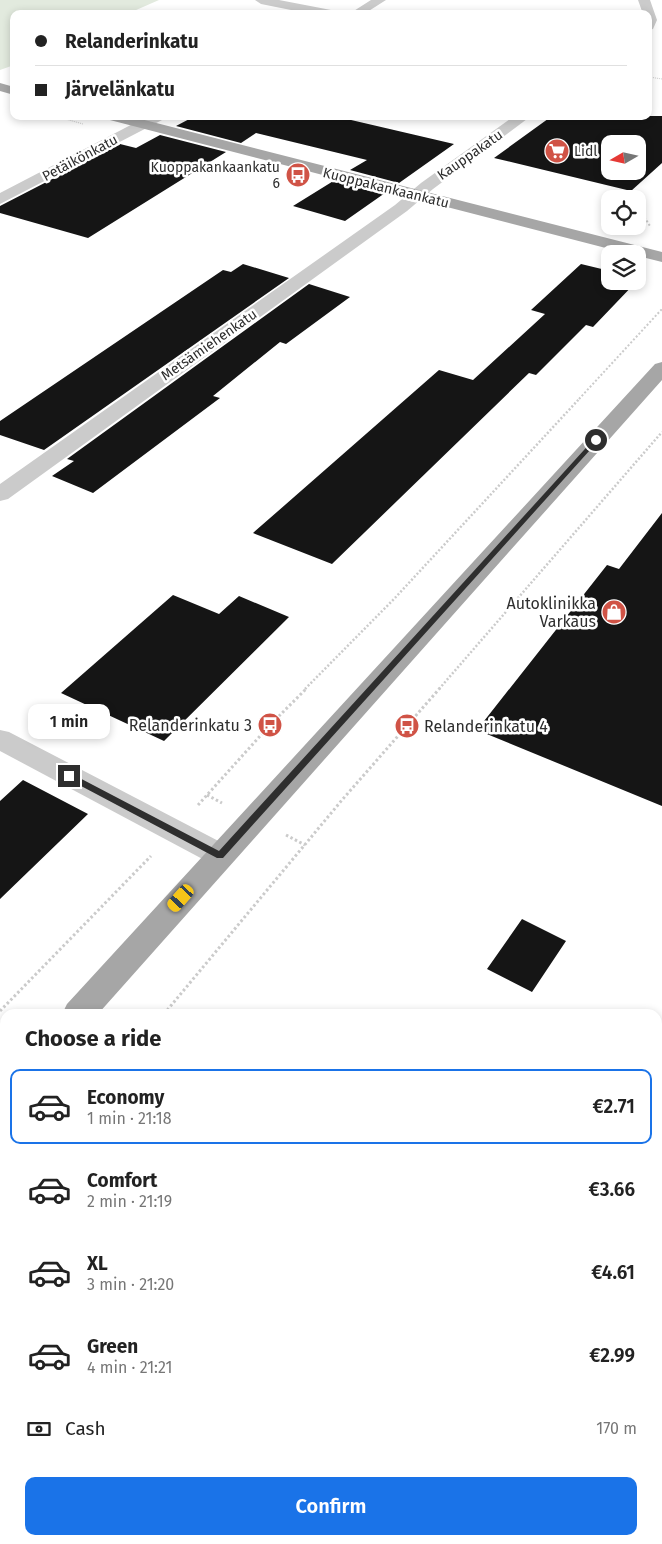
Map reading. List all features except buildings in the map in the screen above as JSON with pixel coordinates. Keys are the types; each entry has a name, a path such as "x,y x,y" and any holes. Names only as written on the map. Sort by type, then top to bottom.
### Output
{"main road":[{"name":"Kuoppakankaankatu","path":"125,120 662,257"},
{"path":"82,1009 662,368"}],"street":[{"path":"262,0 311,10"},
{"path":"362,10 380,0"},
{"name":"Petäikönkatu","path":"0,199 152,120"},
{"name":"Kauppakatu","path":"417,196 427,186 518,120"},
{"name":"Metsämiehenkatu","path":"0,494 417,196"},
{"path":"0,739 220,855"}],"path":[{"path":"646,220 651,228"},
{"path":"2,1009 174,832 270,725 394,599 662,309"},
{"path":"168,1009 342,800 662,432"}],"shaded area":[{"path":"0,0 159,0 136,10 10,10 10,66 0,70"}],"place":[{"name":"Lidl","path":"557,151"},
{"name":"Kuoppakankaankatu 6","path":"298,175"},
{"name":"Autoklinikka Varkaus","path":"614,612"},
{"name":"Relanderinkatu 3","path":"270,725"},
{"name":"Relanderinkatu 4","path":"407,726"}],"route":[{"path":"69,776 220,855 596,440"}]}
